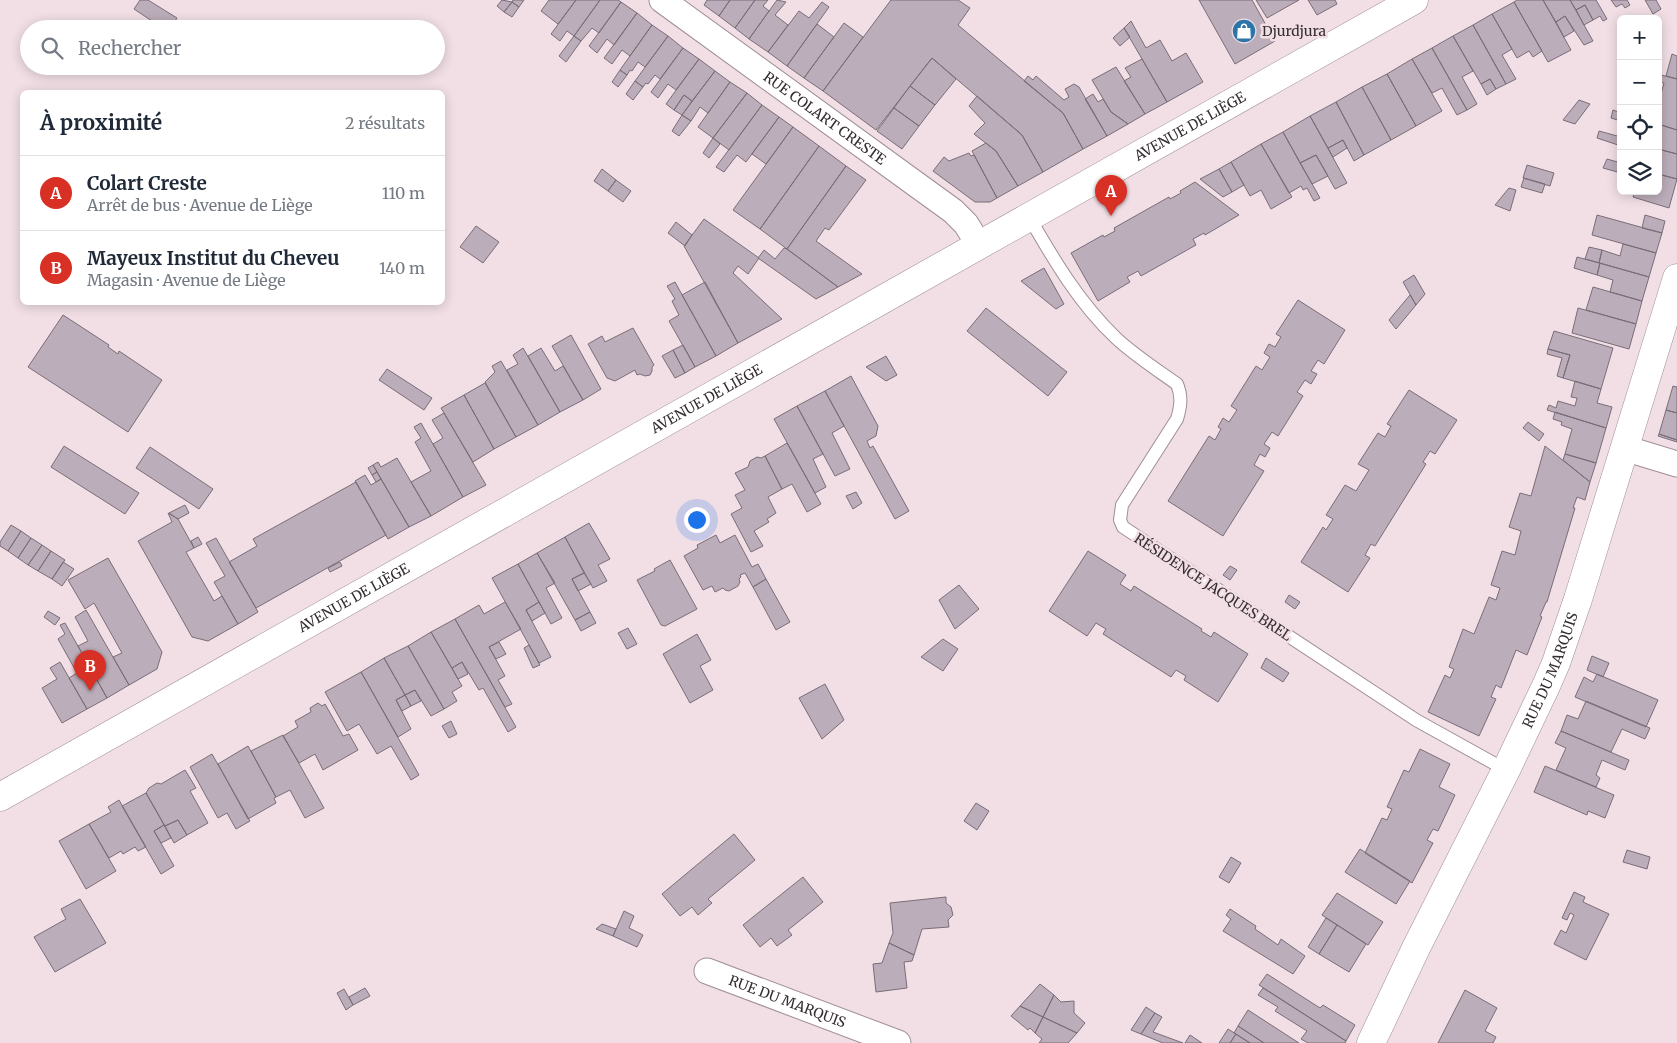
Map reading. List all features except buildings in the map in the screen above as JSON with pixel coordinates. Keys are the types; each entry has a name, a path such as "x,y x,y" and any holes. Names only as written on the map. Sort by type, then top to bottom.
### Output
{"main road":[{"name":"AVENUE DE LIÈGE","path":"0,797 1414,0"},
{"name":"RUE DU MARQUIS","path":"1371,1043 1506,770 1546,686 1558,656 1584,580 1677,278"}],"street":[{"name":"RUE COLART CRESTE","path":"662,0 952,211 966,224 979,245"},
{"path":"1624,448 1677,464"},
{"name":"RUE DU MARQUIS","path":"707,971 898,1043"}],"lane":[{"name":"RÉSIDENCE JACQUES BREL","path":"1029,217 1059,267 1093,314 1132,352 1177,384 1180,391 1180,408 1177,419 1122,505 1120,520 1123,527 1416,720 1506,770"}],"place":[{"name":"Djurdjura","path":"1244,31"},
{"name":"Colart Creste","path":"1111,216"},
{"name":"Mayeux Institut du Cheveu","path":"90,691"}]}
